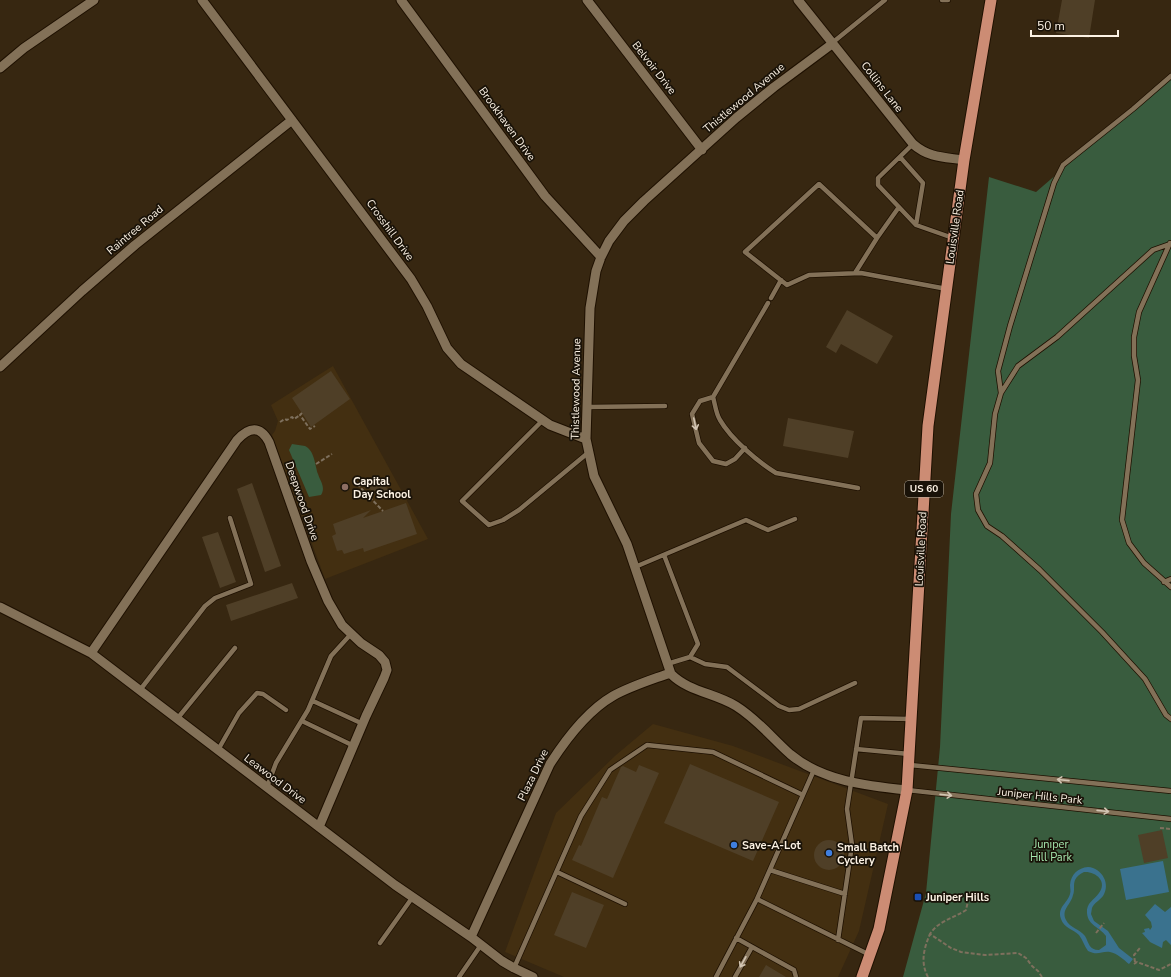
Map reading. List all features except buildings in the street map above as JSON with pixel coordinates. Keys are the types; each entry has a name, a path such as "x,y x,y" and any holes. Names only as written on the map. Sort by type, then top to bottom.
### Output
{"main road":[{"name":"Louisville Road","path":"862,977 879,929 907,790 910,765 928,426 964,160 991,0"}],"street":[{"path":"0,68 24,48 94,0"},
{"name":"Crosshill Drive","path":"202,0 411,279 427,306 447,348 461,364 550,425 586,439"},
{"name":"Brookhaven Drive","path":"401,0 545,196 601,257"},
{"name":"Belvoir Drive","path":"587,0 702,150"},
{"name":"Collins Lane","path":"798,0 832,44 921,152 930,156 964,160"},
{"name":"Thistlewood Avenue","path":"670,673 627,544 594,476 586,439 590,308 596,271 609,241 624,221 644,201 736,118 774,87 832,44"},
{"name":"Raintree Road","path":"0,367 82,291 135,245 292,120"},
{"name":"Deepwood Drive","path":"90,653 237,440 242,434 252,429 262,431 269,442 322,588 334,613 352,634 385,662 387,670 319,827"},
{"name":"Leawood Drive","path":"0,607 90,653 412,898 471,937 514,968 533,977"},
{"path":"670,673 678,681 688,687 724,699 737,707 761,726 791,755 814,770 852,782 883,788 907,790"},
{"name":"Plaza Drive","path":"471,937 550,764 560,749 582,723 604,702 630,688 670,673"}],"lane":[{"path":"832,44 885,0"},
{"path":"942,0 948,0"},
{"path":"1001,393 998,370 1054,183 1063,165 1133,109 1171,76"},
{"path":"913,144 878,178 878,185 916,224 954,239"},
{"path":"900,156 923,183 916,224"},
{"path":"877,238 819,184 745,252 787,285 809,275 861,273 947,289"},
{"path":"856,273 877,238 899,207"},
{"path":"1170,242 1153,250 1058,337 1018,366 1001,393 995,414 990,463 976,494 978,510 987,526 1002,536 1040,570 1102,632 1145,679 1166,714 1171,719"},
{"path":"1170,242 1139,312 1134,337 1134,356 1138,380 1122,520 1130,544 1144,562 1171,588"},
{"path":"771,298 781,280"},
{"path":"745,448 735,459 726,464 713,461 699,443 692,414 700,402 713,397 768,303"},
{"path":"713,397 720,420 737,441 766,467 776,473 858,488"},
{"path":"586,407 665,406"},
{"path":"543,420 462,501 489,525 503,520 519,510 589,452"},
{"path":"140,690 205,606 215,598 251,584 230,518"},
{"path":"635,567 746,520 768,530 795,519"},
{"path":"664,554 698,644 690,657 667,664"},
{"path":"1164,582 1171,579"},
{"path":"267,788 276,763 313,701 331,656 352,634"},
{"path":"177,719 235,648"},
{"path":"690,657 704,664 727,667 779,706 789,710 799,709 855,683"},
{"path":"218,750 239,713 257,693 263,694 286,710"},
{"path":"313,701 363,724"},
{"path":"838,940 852,845 847,809 861,718 912,719"},
{"path":"302,721 354,746"},
{"path":"514,968 581,816 610,770 647,745 713,752 803,795"},
{"path":"856,749 910,754"},
{"name":"Juniper Hills Park","path":"910,765 1171,791"},
{"path":"716,977 757,899 814,770"},
{"name":"Juniper Hills Park","path":"907,790 1171,819"},
{"path":"770,870 845,894"},
{"path":"557,872 625,904"},
{"path":"380,943 412,898"},
{"path":"757,899 870,955"},
{"path":"736,938 794,970 796,977"},
{"path":"459,977 481,945"},
{"path":"735,977 752,947"}],"path":[{"path":"280,422 292,417 294,419 301,414 310,429 315,426"},
{"path":"316,464 332,454"},
{"path":"357,484 383,511"},
{"path":"1160,828 1171,829"},
{"path":"928,977 923,967 923,962 926,943 930,934 933,928 938,924 966,910 970,892"},
{"path":"1096,933 1104,923"},
{"path":"930,934 951,948 961,952 985,955 1018,954 1026,958 1042,977"},
{"path":"1140,948 1134,956 1134,963 1159,970 1171,964"}],"shaded area":[{"name":"Capital Day School","path":"333,366 428,539 325,579 272,435 278,421 271,405"},
{"path":"653,724 733,746 888,804 859,931 838,977 564,977 505,952 556,813 616,755"}],"green space":[{"name":"Juniper Hill Park","path":"1171,76 1171,977 903,977 926,893 940,747 951,514 989,177 1036,192"},
{"path":"292,444 305,446 311,451 323,487 321,495 309,497 289,450"}],"water":[{"path":"1163,861 1169,892 1126,900 1120,869"},
{"path":"1093,868 1104,877 1106,887 1105,891 1103,896 1092,908 1091,914 1094,921 1108,931 1119,948 1133,959 1129,964 1113,953 1094,953 1088,951 1079,935 1062,922 1060,911 1069,897 1073,875 1078,870","holes":["1084,872 1096,875 1101,881 1102,885 1099,893 1089,904 1087,910 1088,917 1092,924 1106,936 1106,945 1099,950 1093,949 1085,936 1070,925 1065,916 1065,910 1074,893 1075,880"]},
{"path":"1155,904 1165,912 1171,907 1171,945 1166,940 1163,942 1162,948 1150,942 1142,933 1145,932 1144,929 1149,928 1150,930 1152,927 1151,922 1145,915"}],"place":[{"name":"Capital Day School","path":"345,487"},
{"name":"Save-A-Lot","path":"734,845"},
{"name":"Small Batch Cyclery","path":"829,853"},
{"name":"Juniper Hills","path":"918,897"}]}
